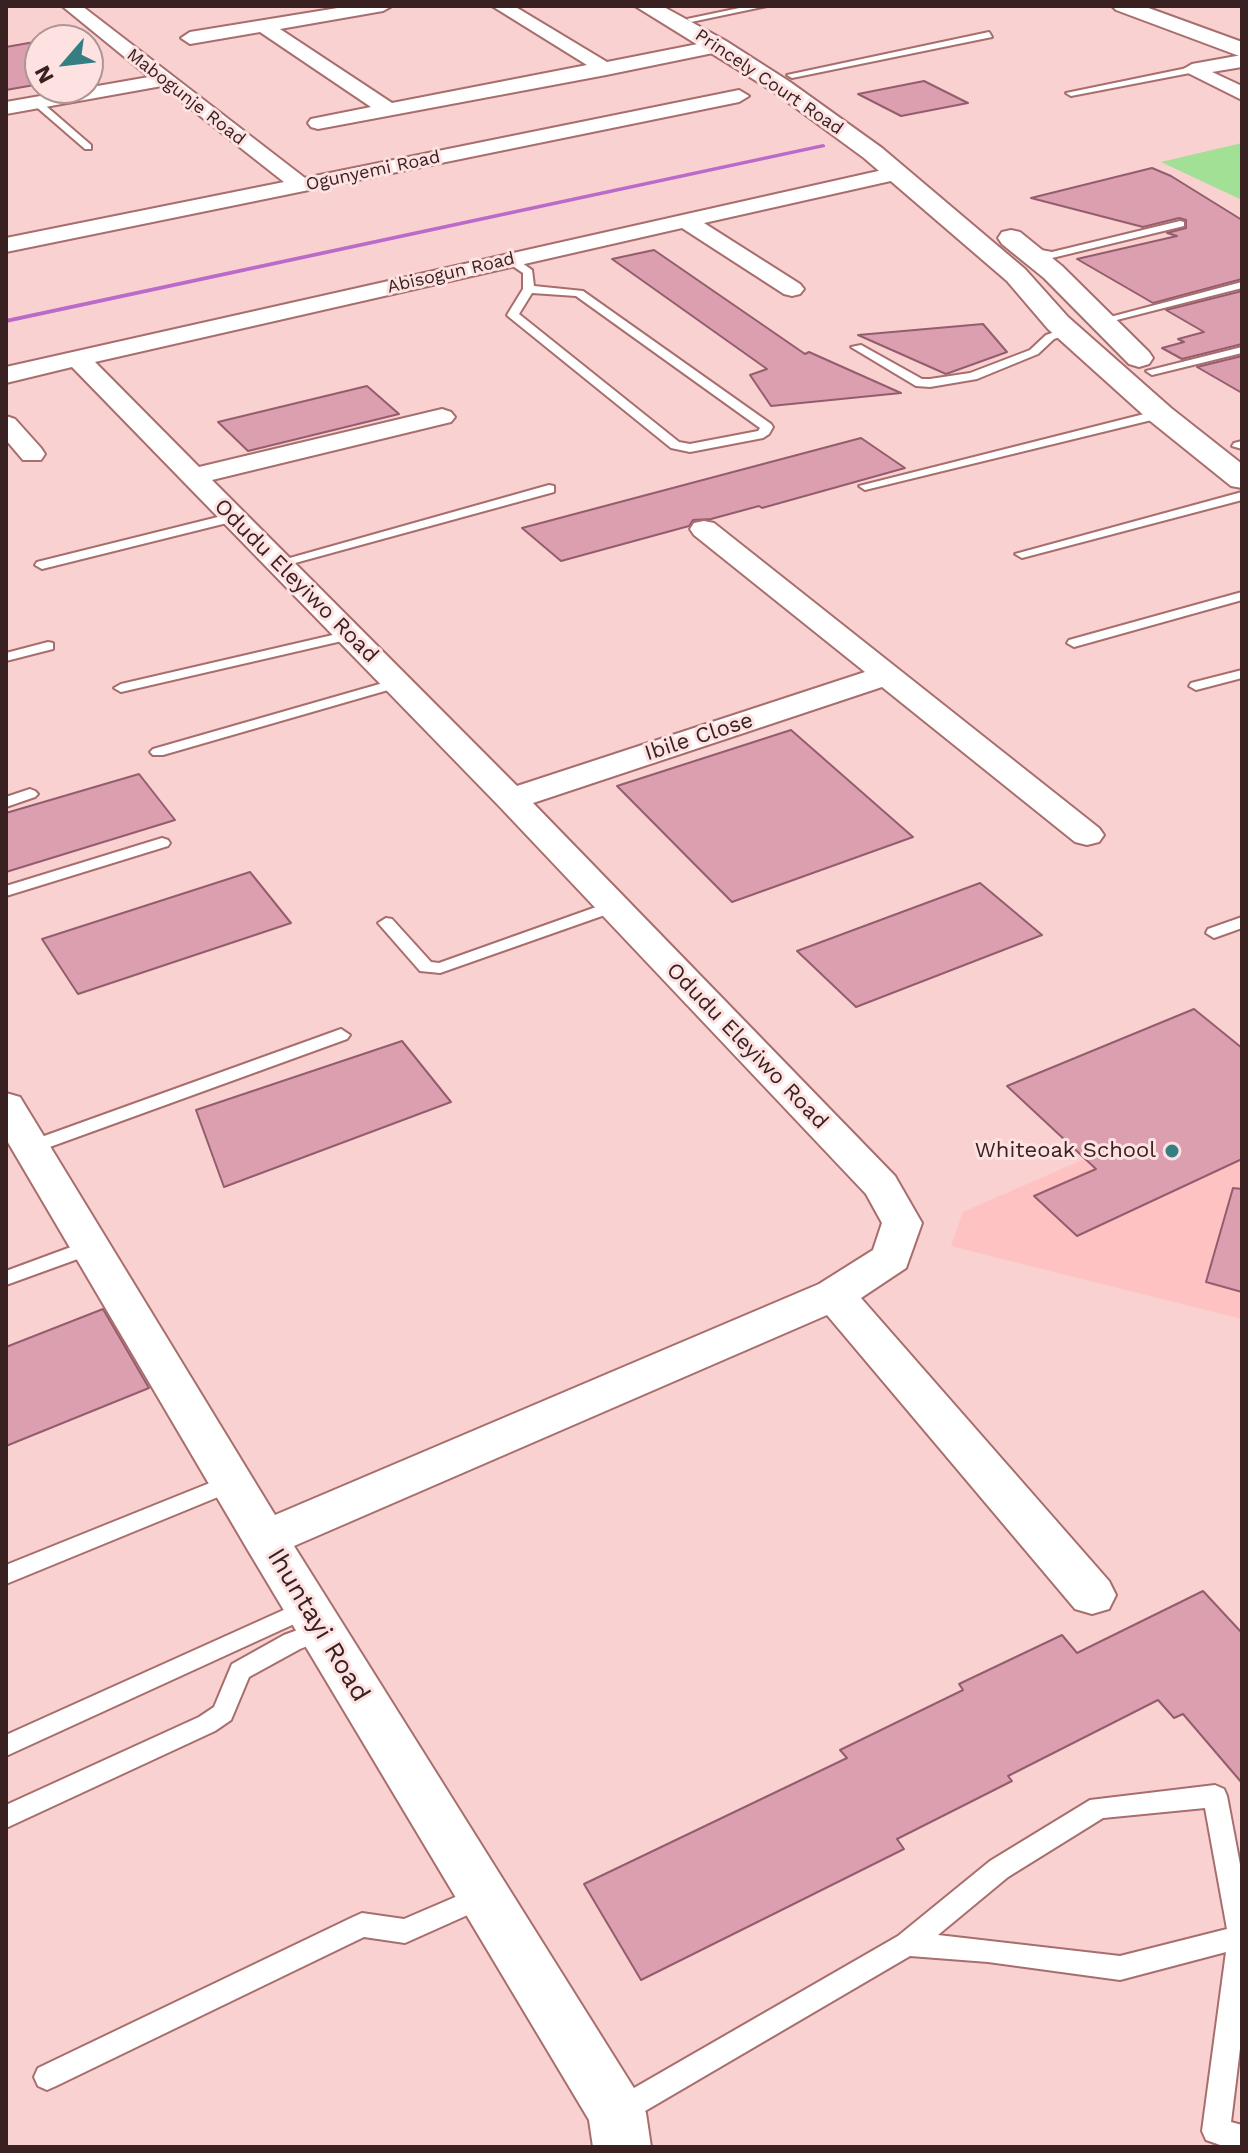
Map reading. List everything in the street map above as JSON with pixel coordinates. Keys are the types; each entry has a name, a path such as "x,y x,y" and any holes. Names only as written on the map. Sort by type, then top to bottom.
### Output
{"street":[{"name":"Mabogunje Road","path":"71,6 302,186"},
{"path":"190,38 354,8 383,6"},
{"path":"501,6 606,69"},
{"name":"Princely Court Road","path":"646,6 718,46 782,87 1020,262"},
{"path":"667,6 792,75 902,146 1020,262 1067,331 1167,402 1242,479"},
{"path":"1123,6 1238,52"},
{"path":"264,26 388,109"},
{"path":"318,123 718,46"},
{"path":"1192,70 1238,52"},
{"path":"1192,70 1242,94"},
{"path":"104,90 163,80"},
{"name":"Ogunyemi Road","path":"6,245 739,96"},
{"path":"6,108 26,104"},
{"name":"Abisogun Road","path":"6,375 896,173"},
{"path":"684,220 792,289"},
{"path":"1020,262 1053,272 1152,371 1167,402"},
{"name":"Odudu Eleyiwo Road","path":"78,359 511,799 881,1186 902,1223 891,1258 834,1295 265,1539"},
{"path":"194,476 442,417"},
{"path":"6,424 32,454"},
{"path":"1216,427 1241,447"},
{"path":"704,529 1087,835"},
{"name":"Ibile Close","path":"511,799 887,675"},
{"name":"Ihuntayi Road","path":"12,1118 484,1896 620,2130"},
{"path":"834,1295 1092,1595"}],"lane":[{"path":"691,19 763,6"},
{"path":"792,75 989,35"},
{"path":"1071,93 1192,70"},
{"path":"38,104 88,147"},
{"path":"1020,262 1180,224"},
{"path":"511,260 528,272 529,289 513,315 675,445 690,448 763,434 767,427 579,293 529,289"},
{"path":"1101,321 1242,285"},
{"path":"857,347 920,383 930,383 985,371 1034,352 1050,337 1067,331"},
{"path":"1152,371 1242,350"},
{"path":"865,486 1167,402"},
{"path":"279,563 549,489"},
{"path":"1022,554 1242,496"},
{"path":"42,565 234,517"},
{"path":"1074,643 1242,596"},
{"path":"121,688 350,635"},
{"path":"6,657 48,646"},
{"path":"1196,686 1242,674"},
{"path":"158,752 397,683"},
{"path":"6,802 30,794"},
{"path":"6,891 162,843"},
{"path":"386,923 426,967 440,968 613,906"},
{"path":"1214,933 1242,922"},
{"path":"12,1118 341,1035"},
{"path":"6,1278 90,1247"},
{"path":"6,1575 232,1482"},
{"path":"6,1746 315,1619"},
{"path":"6,1817 207,1724 223,1713 240,1671 292,1642 315,1619"},
{"path":"620,2130 907,1944 999,1869 1099,1808 1215,1796 1241,1937 1216,2131 1242,2138"},
{"path":"47,2077 362,1925 405,1931 484,1896"},
{"path":"907,1944 988,1950 1120,1968 1241,1937"}],"shaded area":[{"name":"Whiteoak School","path":"1242,1090 1242,1319 951,1246 963,1212"}],"green space":[{"path":"1242,143 1242,200 1161,162"}],"building":[{"path":"24,44 24,87 6,90 6,47"},
{"path":"924,81 968,103 901,116 858,94"},
{"path":"1152,168 1171,176 1242,220 1242,279 1153,303 1077,259 1177,236 1167,233 1186,228 1186,220 1179,218 1143,227 1031,198"},
{"path":"654,250 805,354 809,352 901,393 771,406 750,375 767,369 612,259"},
{"path":"1242,291 1242,344 1182,359 1162,348 1184,342 1178,339 1204,332 1166,310"},
{"path":"983,324 1007,352 946,374 858,335"},
{"path":"1242,356 1242,393 1197,367"},
{"path":"367,386 399,414 248,451 218,422"},
{"path":"861,438 905,468 762,508 759,506 711,519 693,520 689,526 561,561 522,528"},
{"path":"791,730 913,837 732,902 617,786"},
{"path":"139,774 175,820 6,872 6,813"},
{"path":"250,872 291,923 78,994 42,939"},
{"path":"980,883 1042,935 856,1007 797,951"},
{"path":"1194,1009 1242,1048 1242,1159 1077,1236 1034,1196 1096,1169 1007,1086"},
{"path":"402,1041 451,1102 224,1187 196,1110"},
{"path":"1233,1188 1242,1189 1242,1292 1206,1282"},
{"path":"103,1309 149,1388 6,1446 6,1347"},
{"path":"1203,1591 1242,1633 1242,1783 1183,1714 1174,1718 1158,1700 1008,1776 1012,1781 897,1839 904,1849 641,1980 584,1884 847,1758 840,1750 963,1690 959,1684 1062,1635 1077,1653"}],"waterway":[{"path":"6,321 823,146"}],"place":[{"name":"Whiteoak School","path":"1172,1151"}]}
